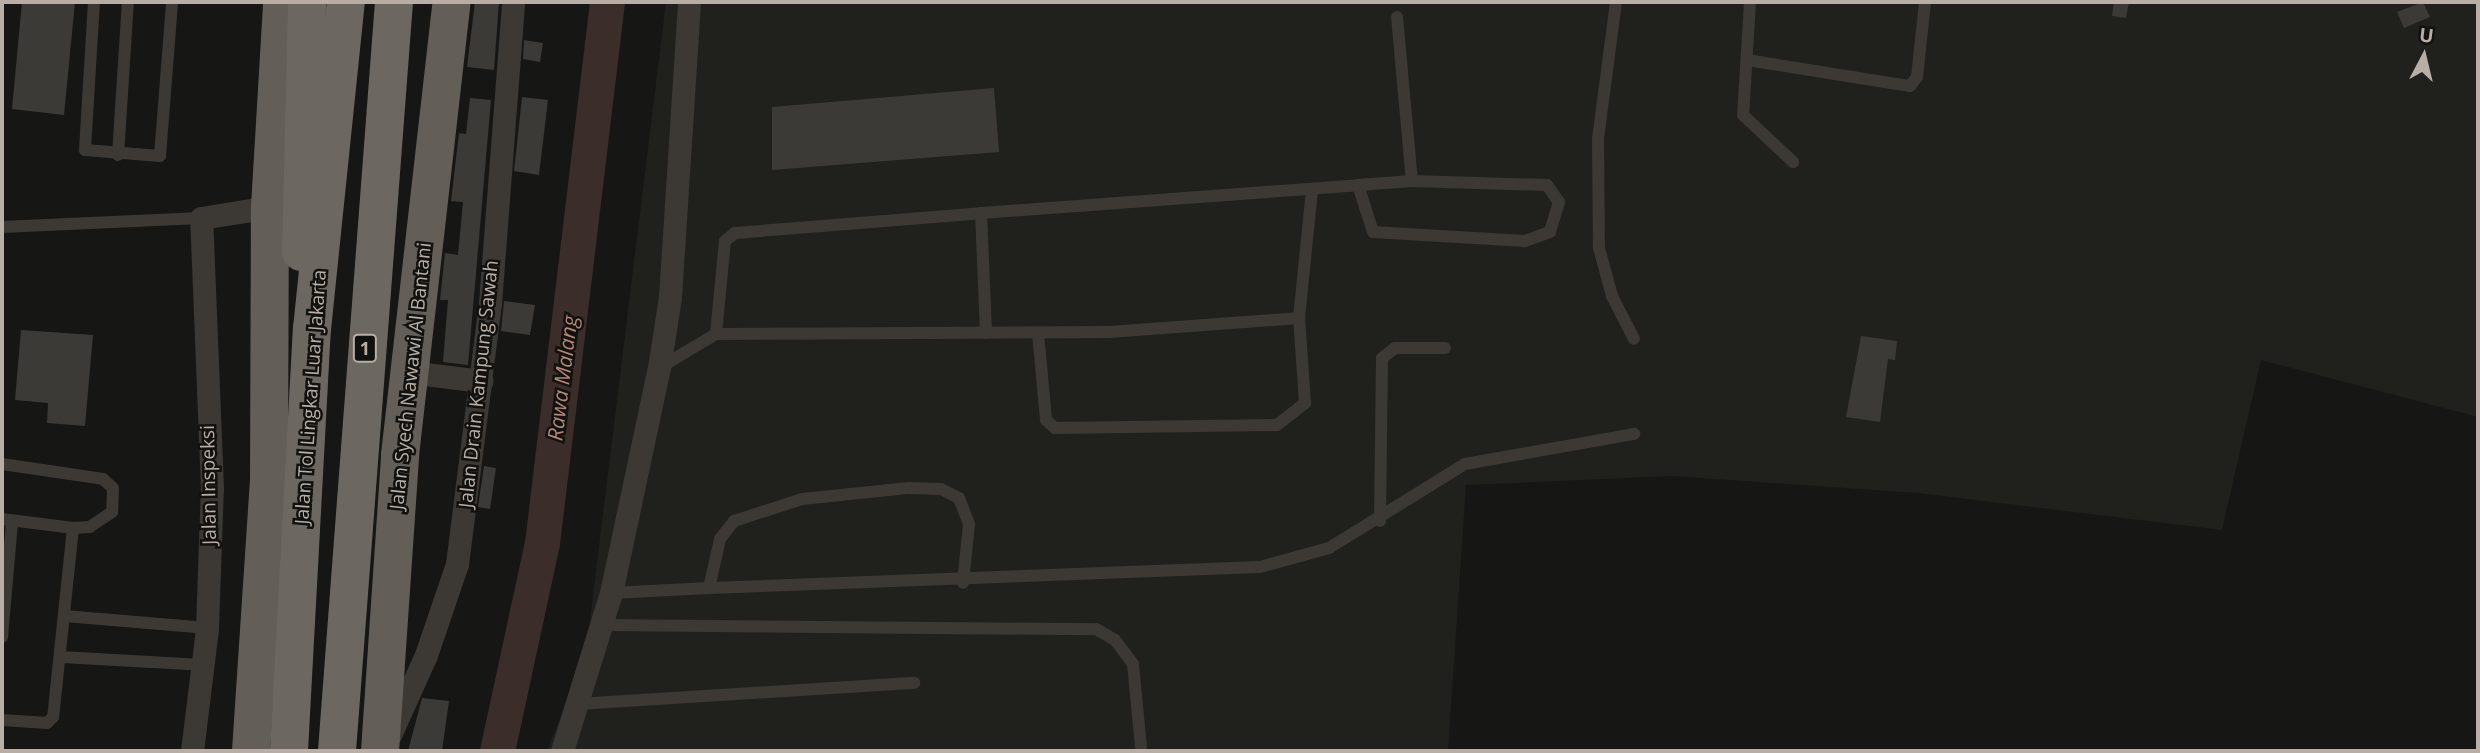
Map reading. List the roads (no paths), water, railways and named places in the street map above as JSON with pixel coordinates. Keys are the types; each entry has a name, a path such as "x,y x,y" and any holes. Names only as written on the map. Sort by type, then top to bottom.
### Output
{"highway":[{"path":"251,751 269,477 270,207 282,2"},
{"path":"307,2 300,291 313,329"},
{"name":"Jalan Tol Lingkar Luar Jakarta","path":"289,751 313,329 346,2"},
{"name":"1","path":"337,751 394,2"},
{"name":"Jalan Syech Nawawi Al Bantani","path":"381,751 409,372 452,2"}],"street":[{"name":"Jalan Drain Kampung Sawah","path":"381,751 426,655 457,564 481,382 513,2"},
{"path":"562,751 611,593 659,368 670,298 689,2"},
{"path":"201,218 270,207"},
{"name":"Jalan Inspeksi","path":"192,751 207,628 212,488 201,218"},
{"path":"409,372 481,382"}],"lane":[{"path":"94,2 85,146 89,152 118,155 164,153 172,2"},
{"path":"118,155 128,2"},
{"path":"1616,2 1598,139 1599,248 1612,296 1634,339"},
{"path":"1750,2 1744,114 1793,162"},
{"path":"1747,60 1910,86 1917,77 1925,2"},
{"path":"1396,17 1412,181"},
{"path":"716,334 725,241 735,233 1312,189 1358,185 1412,181 1547,185 1559,202 1550,232 1525,241 1373,232 1358,185"},
{"path":"1038,333 1046,420 1055,428 1277,425 1305,403 1299,318 1312,189"},
{"path":"981,214 986,333"},
{"path":"2,227 201,218"},
{"path":"659,368 716,334 1038,333 1299,318"},
{"path":"1380,521 1382,358 1395,348 1445,348"},
{"path":"611,593 963,583 1260,567 1329,548 1380,521 1465,464 1634,434"},
{"path":"2,464 103,479 113,488 112,512 90,527 73,528 7,521 2,637"},
{"path":"709,589 720,539 734,521 802,499 908,488 941,489 959,498 970,524 963,583"},
{"path":"2,720 51,721 61,657 73,528"},
{"path":"65,616 207,628"},
{"path":"601,625 1096,629 1115,640 1133,664 1141,747"},
{"path":"61,657 202,665"},
{"path":"578,704 914,683"}],"waterway":[{"name":"Rawa Malang","path":"497,751 542,543 607,2"}]}
